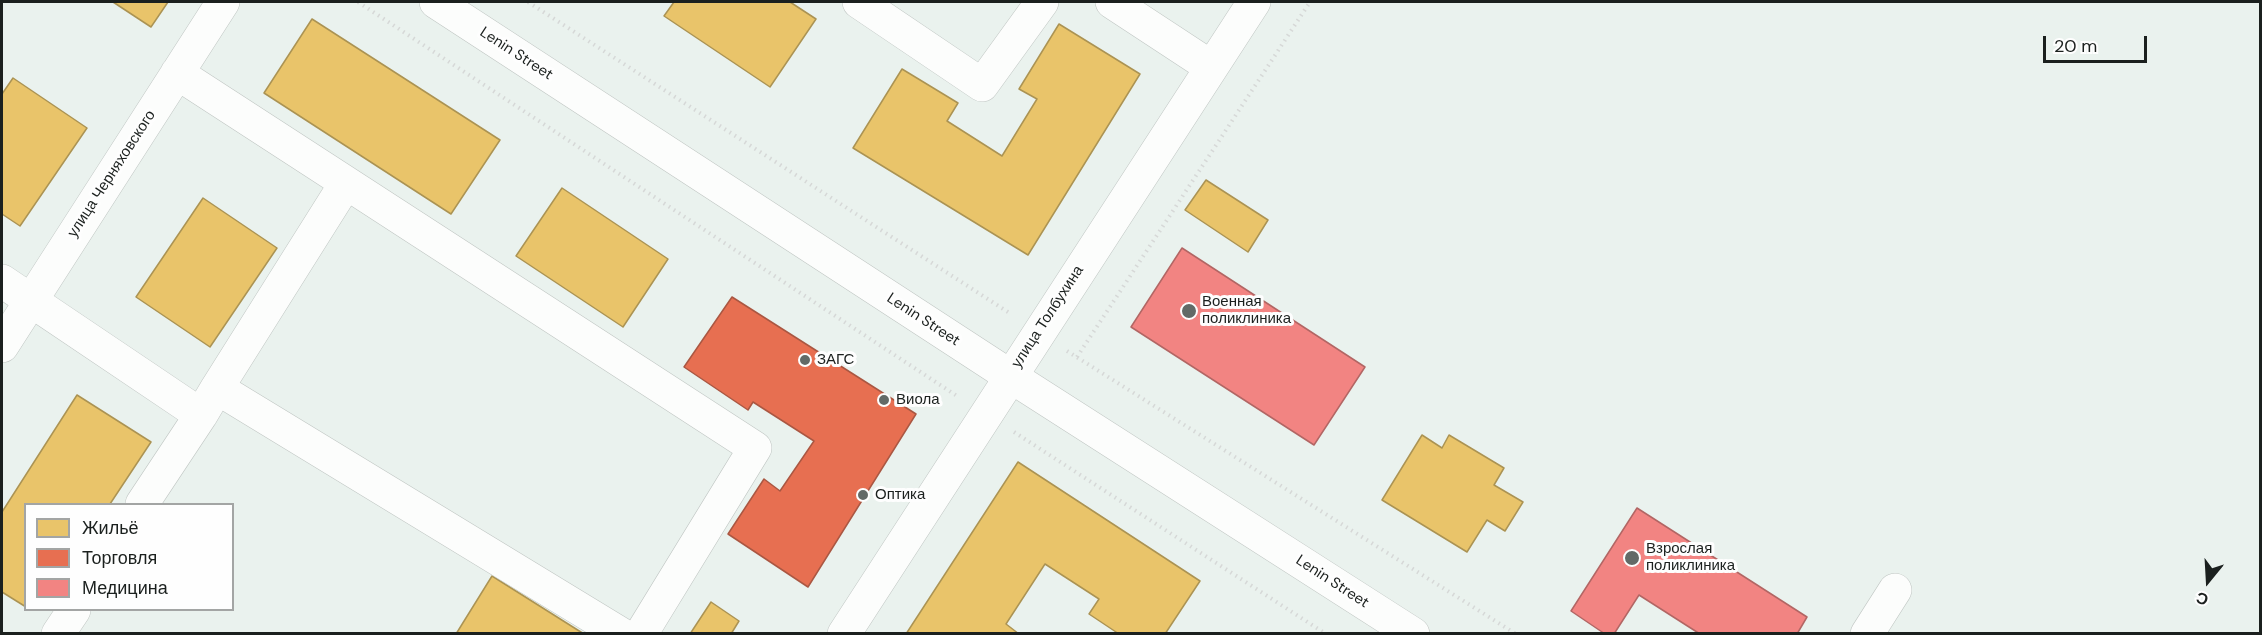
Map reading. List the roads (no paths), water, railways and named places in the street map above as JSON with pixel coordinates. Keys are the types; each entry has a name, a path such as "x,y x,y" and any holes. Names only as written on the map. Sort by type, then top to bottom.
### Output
{"street":[{"name":"улица Черняховского","path":"2,346 223,2"},
{"name":"Lenin Street","path":"436,2 1010,376 1413,633"},
{"path":"859,2 982,85 1042,2"},
{"path":"1112,2 1211,68"},
{"name":"улица Толбухина","path":"855,630 985,414 1254,2"},
{"path":"177,73 755,448 641,633"},
{"path":"143,503 346,183"},
{"path":"2,281 31,300 621,633"},
{"path":"1868,633 1895,590"},
{"path":"58,633 73,611"}],"place":[{"name":"Военная поликлиника","path":"1189,311"},
{"name":"ЗАГС","path":"805,360"},
{"name":"Виола","path":"884,400"},
{"name":"Оптика","path":"863,495"},
{"name":"Взрослая поликлиника","path":"1632,558"}]}
